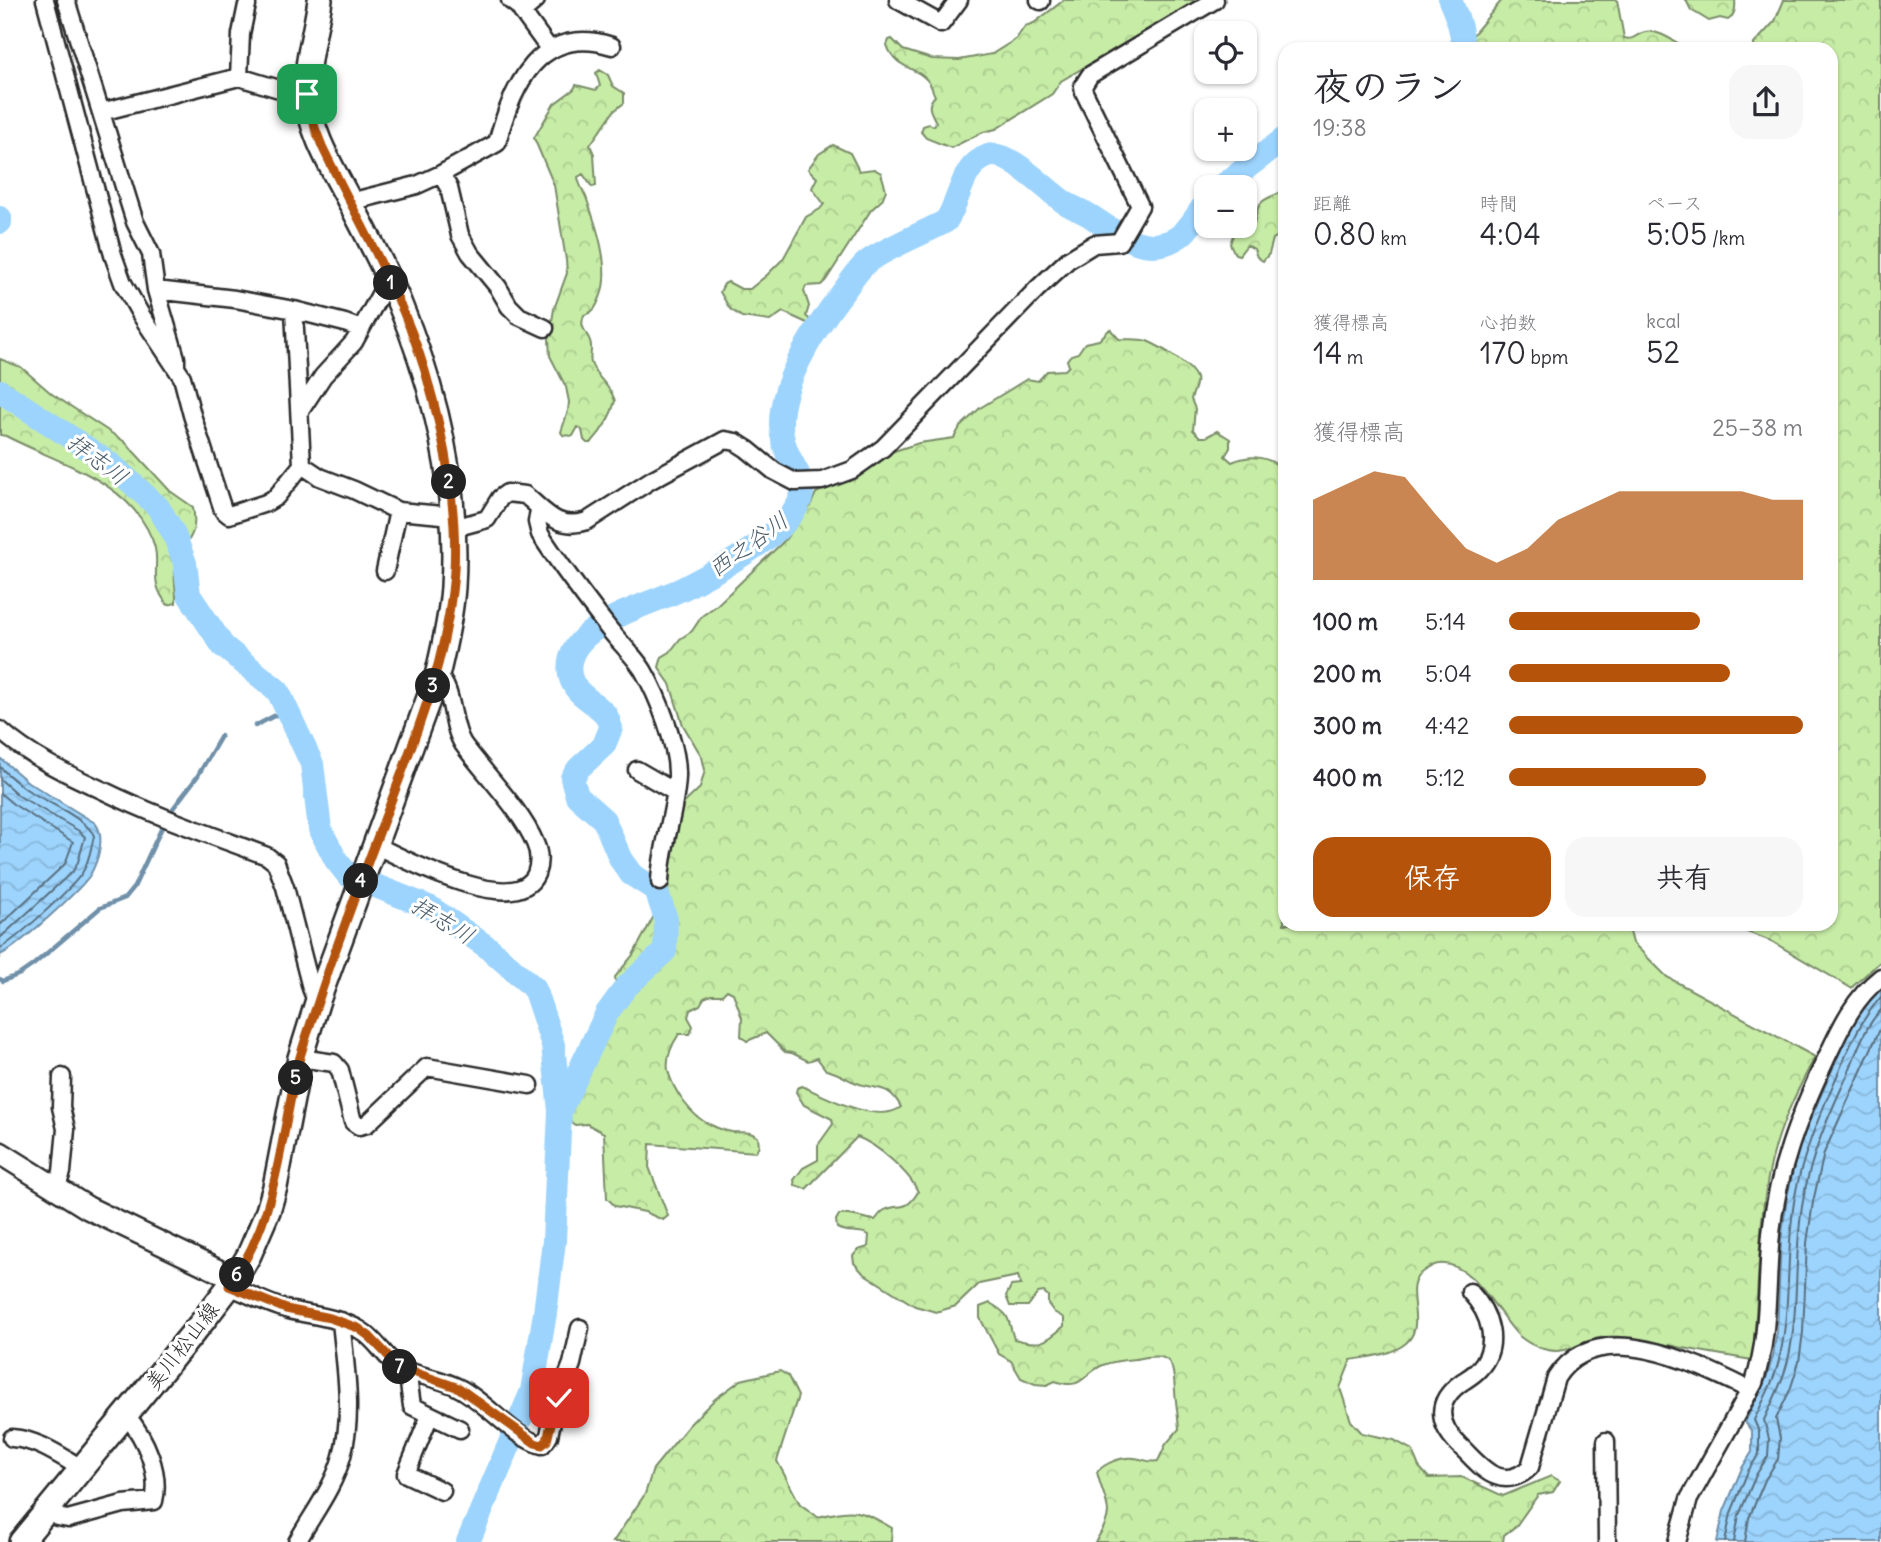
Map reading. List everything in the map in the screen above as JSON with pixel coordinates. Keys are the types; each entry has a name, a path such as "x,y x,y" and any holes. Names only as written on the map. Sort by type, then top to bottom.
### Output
{"main road":[{"name":"美川松山線","path":"21,1542 127,1416 232,1282 260,1230 275,1188 300,1058 317,1003 437,676 453,590 454,522 449,482 425,371 388,278 318,137 307,94 308,67 320,0"}],"street":[{"path":"45,0 113,255 123,283 164,353 182,377 223,510 229,515 266,503 275,497 302,466 294,310"},
{"path":"66,0 135,222 150,254 156,290 176,358 176,367"},
{"path":"510,0 550,50"},
{"path":"522,12 536,0"},
{"path":"898,0 941,24 959,0"},
{"path":"302,466 320,477 354,489 398,511 454,522 487,519 500,498 507,493 525,495 539,510 566,524 577,525 651,480 725,440 736,442 774,471 803,482 835,477 866,461 911,420 1068,260 1094,244 1114,244 1123,235 1140,206 1083,86 1090,75 1215,0"},
{"path":"239,77 247,5"},
{"path":"350,202 417,185 497,143 511,97 533,65 550,50 574,40 588,40 612,46"},
{"path":"101,112 239,77 286,91 307,94"},
{"path":"441,174 449,188 460,235 470,253 498,287 509,306 519,316 545,328"},
{"path":"300,411 323,376 354,342 388,278"},
{"path":"156,290 235,299 294,310 360,329"},
{"path":"539,510 537,522 540,534 593,609 642,670 657,699 677,763 678,778 661,862 660,882"},
{"path":"386,571 398,511"},
{"path":"371,855 504,891 528,885 539,865 539,855 529,830 461,741 453,719 447,687 437,676"},
{"path":"0,730 33,755 76,779 148,813 267,856 276,863 317,1003"},
{"path":"637,771 675,792"},
{"path":"1676,1542 1689,1499 1750,1390 1760,1363 1765,1342 1771,1231 1789,1147 1800,1116 1848,1013 1859,996 1881,977"},
{"path":"300,1058 334,1063 340,1070 349,1097 353,1122 359,1126 367,1124 427,1067 530,1086"},
{"path":"56,1189 64,1161 66,1129 61,1107 62,1077"},
{"path":"0,1153 88,1208 286,1309 341,1321 369,1336 399,1367 409,1384 412,1406 460,1429"},
{"path":"1470,1292 1481,1303 1488,1318 1491,1345 1481,1367 1450,1393 1444,1402 1443,1425 1482,1467 1497,1476 1516,1477 1524,1474 1530,1467 1556,1378 1563,1367 1599,1347 1633,1347 1670,1356 1703,1367 1750,1390"},
{"path":"297,1542 330,1485 342,1458 347,1418 341,1321"},
{"path":"399,1367 459,1388 478,1399 523,1435 542,1445 547,1441 555,1407 572,1364 580,1328"},
{"path":"430,1415 406,1474 433,1492"},
{"path":"47,1511 68,1519 123,1504 154,1501 156,1478 151,1461 135,1426 127,1416"},
{"path":"12,1438 42,1446 83,1469"},
{"path":"1606,1441 1607,1542"}],"green space":[{"path":"1064,0 1198,0 1061,81 1052,94 996,129 983,132 951,148 926,138 921,132 923,126 934,126 936,122 930,108 935,96 925,78 901,64 891,53 887,45 889,40 892,39 903,50 932,59 959,60 992,54 1016,39 1025,26 1034,23"},
{"path":"1502,0 1617,0 1624,38 1650,32 1676,42 1467,42"},
{"path":"1686,0 1735,0 1735,9 1728,20 1720,18 1709,21 1691,10"},
{"path":"1784,0 1881,0 1881,961 1851,988 1771,941 1745,931 1838,931 1838,42 1756,42 1775,21"},
{"path":"600,70 608,75 613,86 624,93 624,103 614,111 590,145 594,154 596,186 592,187 583,174 578,177 598,232 604,272 604,284 598,302 593,310 584,315 582,323 591,344 591,363 615,401 602,429 591,443 587,443 578,427 573,436 563,435 561,432 569,402 566,387 550,356 549,339 554,309 567,273 566,260 554,185 534,138 554,104 576,85 596,90 600,86 596,73"},
{"path":"833,145 850,153 859,171 874,169 881,173 886,190 882,200 871,210 826,280 821,285 806,286 804,291 809,306 806,316 820,330 820,337 817,348 797,383 789,410 788,431 795,459 792,468 785,463 779,452 772,420 779,389 807,329 807,323 783,312 770,321 742,317 730,309 720,292 728,282 741,289 750,289 783,259 806,217 824,204 812,188 817,178 808,169 819,154"},
{"path":"1278,194 1278,236 1273,239 1269,254 1263,261 1257,257 1254,249 1247,245 1239,255 1235,254 1230,244 1232,238 1257,238 1257,212 1262,202"},
{"path":"1110,329 1119,339 1147,341 1175,356 1196,378 1191,399 1195,409 1193,430 1200,437 1217,431 1230,439 1230,448 1225,456 1232,462 1260,458 1278,465 1278,931 1630,931 1633,943 1667,977 1815,1057 1784,1122 1769,1171 1762,1225 1752,1360 1619,1337 1595,1339 1557,1351 1538,1347 1519,1336 1474,1280 1451,1265 1439,1264 1433,1265 1417,1277 1413,1296 1415,1328 1411,1338 1391,1352 1351,1360 1340,1388 1351,1421 1362,1433 1394,1440 1412,1450 1419,1467 1429,1478 1462,1477 1503,1496 1551,1476 1560,1481 1553,1492 1538,1495 1516,1526 1504,1535 1503,1542 1095,1542 1108,1514 1097,1472 1119,1459 1158,1461 1166,1444 1179,1429 1173,1372 1168,1360 1156,1357 1119,1361 1103,1365 1077,1383 1064,1384 1055,1381 1047,1385 1035,1384 1021,1378 1011,1361 999,1354 980,1318 980,1307 990,1303 1002,1311 1008,1318 1014,1339 1041,1342 1052,1337 1064,1326 1064,1318 1054,1312 1044,1292 1038,1293 1028,1306 1010,1306 1006,1296 1011,1286 1021,1285 1018,1276 979,1284 956,1306 936,1312 915,1306 863,1273 854,1263 853,1256 858,1250 868,1247 869,1235 837,1228 836,1220 839,1215 875,1220 883,1211 909,1203 918,1192 908,1176 892,1160 857,1137 806,1189 795,1185 794,1180 803,1168 818,1160 818,1145 833,1124 832,1119 804,1105 796,1092 797,1088 802,1086 852,1107 879,1113 891,1112 901,1107 885,1090 860,1084 826,1070 817,1058 808,1061 785,1052 766,1033 747,1041 741,1036 742,1018 733,993 727,990 722,995 704,998 700,1005 690,1010 688,1017 693,1026 690,1034 679,1034 672,1046 668,1070 678,1094 690,1110 721,1129 758,1137 756,1152 650,1144 649,1167 668,1216 663,1220 645,1212 615,1206 607,1198 604,1133 587,1124 575,1125 568,1120 567,1113 616,1005 618,996 615,977 633,955 655,914 664,890 681,806 700,788 705,770 702,757 683,725 670,684 659,667 662,657 692,631 702,616 784,541 809,508 816,493 859,472 888,453 919,443 954,438 960,427 980,408 1027,379 1038,381 1047,371 1065,370 1069,366 1067,360 1071,355 1078,353 1085,343 1099,340"},
{"path":"0,359 21,367 52,394 125,442 170,491 193,507 194,527 179,555 175,569 176,603 168,605 161,596 156,580 156,556 152,539 141,518 126,501 89,475 0,435"},
{"path":"780,1371 788,1376 798,1396 777,1461 800,1504 818,1517 856,1512 872,1517 892,1528 891,1542 613,1542 645,1494 653,1469 689,1425 715,1399 741,1380"}],"water":[{"path":"0,758 28,782 95,823 100,835 100,849 96,863 84,882 33,931 0,955"},
{"path":"1881,987 1881,1542 1717,1542 1724,1511 1742,1468 1752,1452 1752,1432 1745,1422 1766,1379 1773,1356 1777,1331 1781,1241 1787,1197 1799,1145 1850,1029 1863,1006"}],"waterway":[{"name":"西之谷川","path":"1450,0 1461,30 1462,42"},
{"name":"西之谷川","path":"1237,175 1278,144"},
{"name":"西之谷川","path":"560,1111 607,1013 626,987 665,951 666,919 656,890 631,874 621,860 604,820 577,796 572,778 604,745 611,728 605,714 575,688 572,682 571,658 579,643 611,619 684,588 723,567 752,549 786,521 796,507 802,486 785,448 781,417 784,399 799,360 821,323 866,263 946,221 966,175 979,161 988,156 1006,159 1064,202 1142,244 1164,244 1175,239 1194,220"},
{"name":"拝志川","path":"0,391 111,464 158,507 173,532 185,563 189,595 223,646 278,691 312,764 320,829 336,860 348,875 431,908 490,949 534,988 553,1045 560,1111 554,1241 532,1391 468,1542"},
{"path":"255,726 287,709"},
{"path":"168,815 197,777 221,736"},
{"path":"0,979 3,981 20,974 100,908 125,898 134,887 164,823"}],"route":[{"path":"307,94 322,146 399,301 425,371 449,482 454,528 453,590 437,676 335,951 300,1058 275,1188 268,1211 249,1255 229,1286 286,1309 330,1318 358,1328 399,1367 459,1388 478,1399 535,1443 542,1445 547,1441 559,1398"}]}
